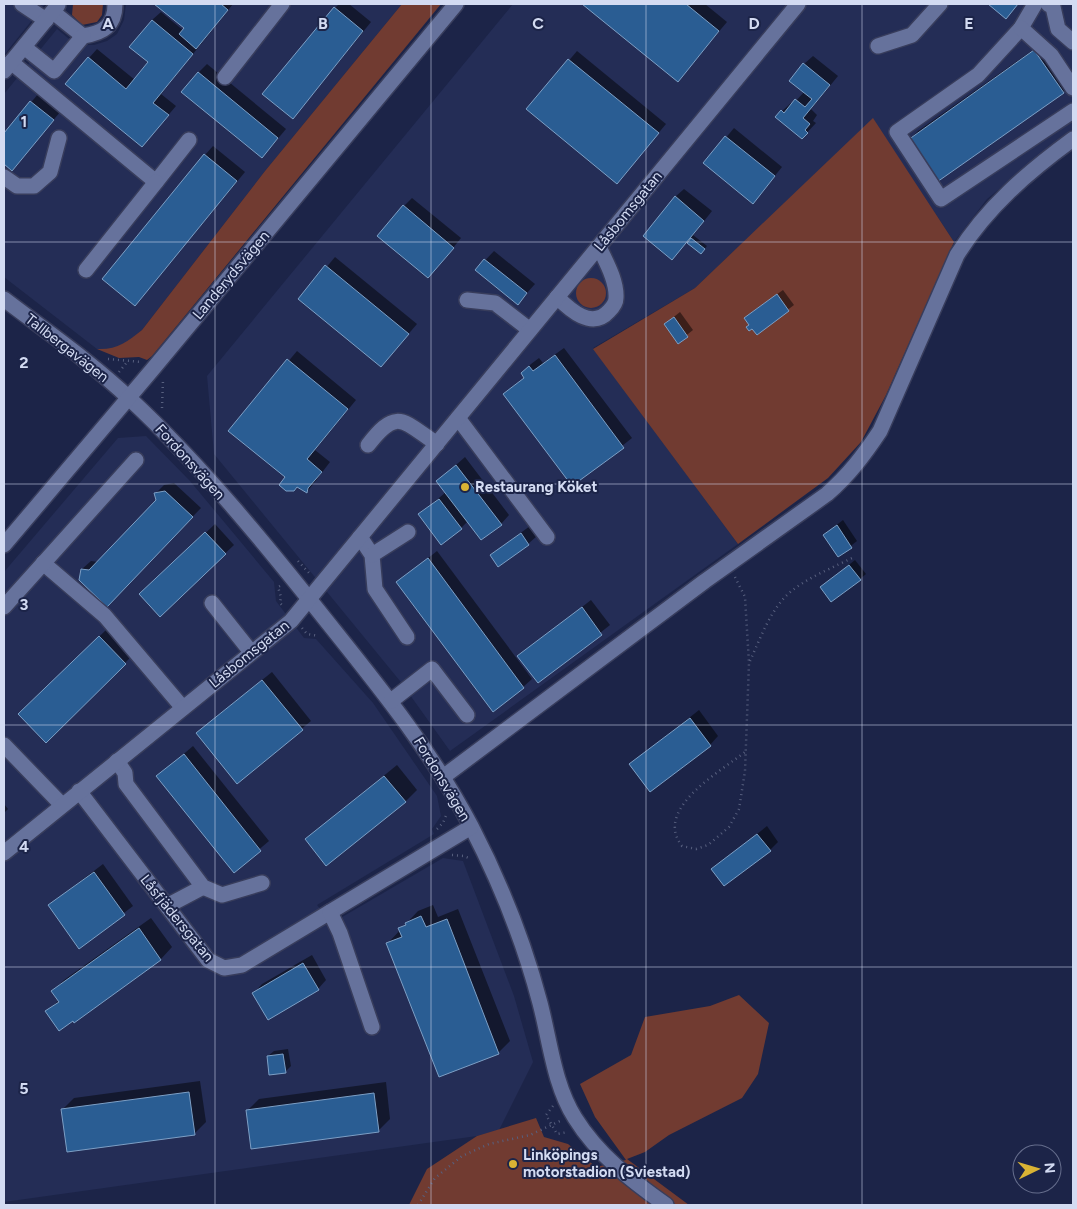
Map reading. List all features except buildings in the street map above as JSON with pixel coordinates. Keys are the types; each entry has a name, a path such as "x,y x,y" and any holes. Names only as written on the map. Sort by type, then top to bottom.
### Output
{"street":[{"path":"22,4 52,12 83,36"},
{"path":"24,46 54,71 83,36 104,31 111,22 115,4"},
{"path":"225,77 282,4"},
{"name":"Landerydsvägen","path":"4,545 129,398 456,4"},
{"name":"Låsbomsgatan","path":"4,853 294,618 798,4"},
{"path":"878,46 912,35 940,4"},
{"path":"1035,4 1021,28 978,75 897,132 941,199 1073,110"},
{"path":"1048,4 1053,7 1058,29 1073,42"},
{"path":"52,12 7,66 156,182"},
{"path":"1021,28 1051,55 1073,88"},
{"path":"4,177 17,186 34,186 50,172 59,138"},
{"path":"443,777 728,564 827,494 846,478 863,458 880,431 957,256 972,231 1017,183 1073,139"},
{"path":"86,270 189,140"},
{"path":"557,297 572,311 589,319 597,319 611,308 616,300 616,291 599,247"},
{"name":"Tallbergavägen","path":"4,299 129,398"},
{"path":"468,300 495,303 530,330"},
{"name":"Fordonsvägen","path":"129,398 224,499 309,599 416,734 472,827 502,891 524,949 540,1003 555,1068 573,1116 607,1158 638,1186 666,1205"},
{"path":"458,418 547,536"},
{"path":"368,445 381,428 393,421 404,421 437,444"},
{"path":"4,607 136,460"},
{"path":"372,555 408,532"},
{"path":"360,537 372,555 375,589 406,637"},
{"path":"43,563 105,616 183,708"},
{"path":"212,603 251,652"},
{"path":"391,701 432,670 467,715"},
{"path":"4,745 62,805"},
{"path":"117,761 125,772 126,784 203,887 222,895 262,883"},
{"name":"Låsfjädersgatan","path":"79,791 208,960 224,968 242,965 472,827"},
{"path":"167,906 203,887"},
{"path":"330,912 340,933 372,1027"}],"path":[{"path":"749,663 777,606 788,594 812,578 852,558"},
{"path":"728,564 745,596 749,663 746,752 739,809 730,827 708,845 696,849 682,846 673,830 675,818 680,807 703,785 746,752"},
{"path":"304,565 278,587 281,597 280,603 307,634 319,636 325,642"},
{"path":"447,811 443,823 436,829 452,855 464,856 474,861"},
{"path":"554,1100 553,1107 546,1115 557,1134 568,1132 574,1135"},
{"path":"418,1205 435,1178 462,1156 489,1144 530,1134 573,1116"}],"shaded area":[{"path":"4,4 45,4 4,55"},
{"path":"73,4 103,4 102,15 97,22 82,25 72,15"},
{"path":"126,4 402,4 265,171 142,330 124,345 109,350 97,349 4,277 4,94 57,29 74,43 94,45 107,41 117,34 124,20"},
{"path":"402,4 441,4 152,356 147,360 139,357 119,358 97,349 116,347 142,330 265,171"},
{"path":"513,4 1073,4 1073,131 987,199 954,242 873,119 695,288 593,348 738,544 450,751 400,681 214,454 207,376"},
{"path":"873,118 954,242 886,395 861,442 828,478 738,544 593,349 695,288"},
{"path":"591,278 602,282 606,293 602,304 591,308 580,304 576,293 580,282"},
{"path":"146,436 190,481 274,582 276,601 304,638 316,639 373,703 437,796 441,816 432,829 434,834 317,905 332,923 443,858 463,861 514,996 533,1062 499,1130 477,1136 4,1202 4,572 118,438"},
{"path":"739,995 769,1023 758,1074 742,1098 669,1135 645,1152 627,1159 689,1205 409,1205 427,1169 477,1136 536,1118 544,1137 568,1144 596,1167 626,1160 595,1117 580,1084 631,1055 645,1017 710,1006"}],"place":[{"name":"Restaurang Köket","path":"465,487"},
{"name":"Linköpings motorstadion (Sviestad)","path":"513,1164"}]}
